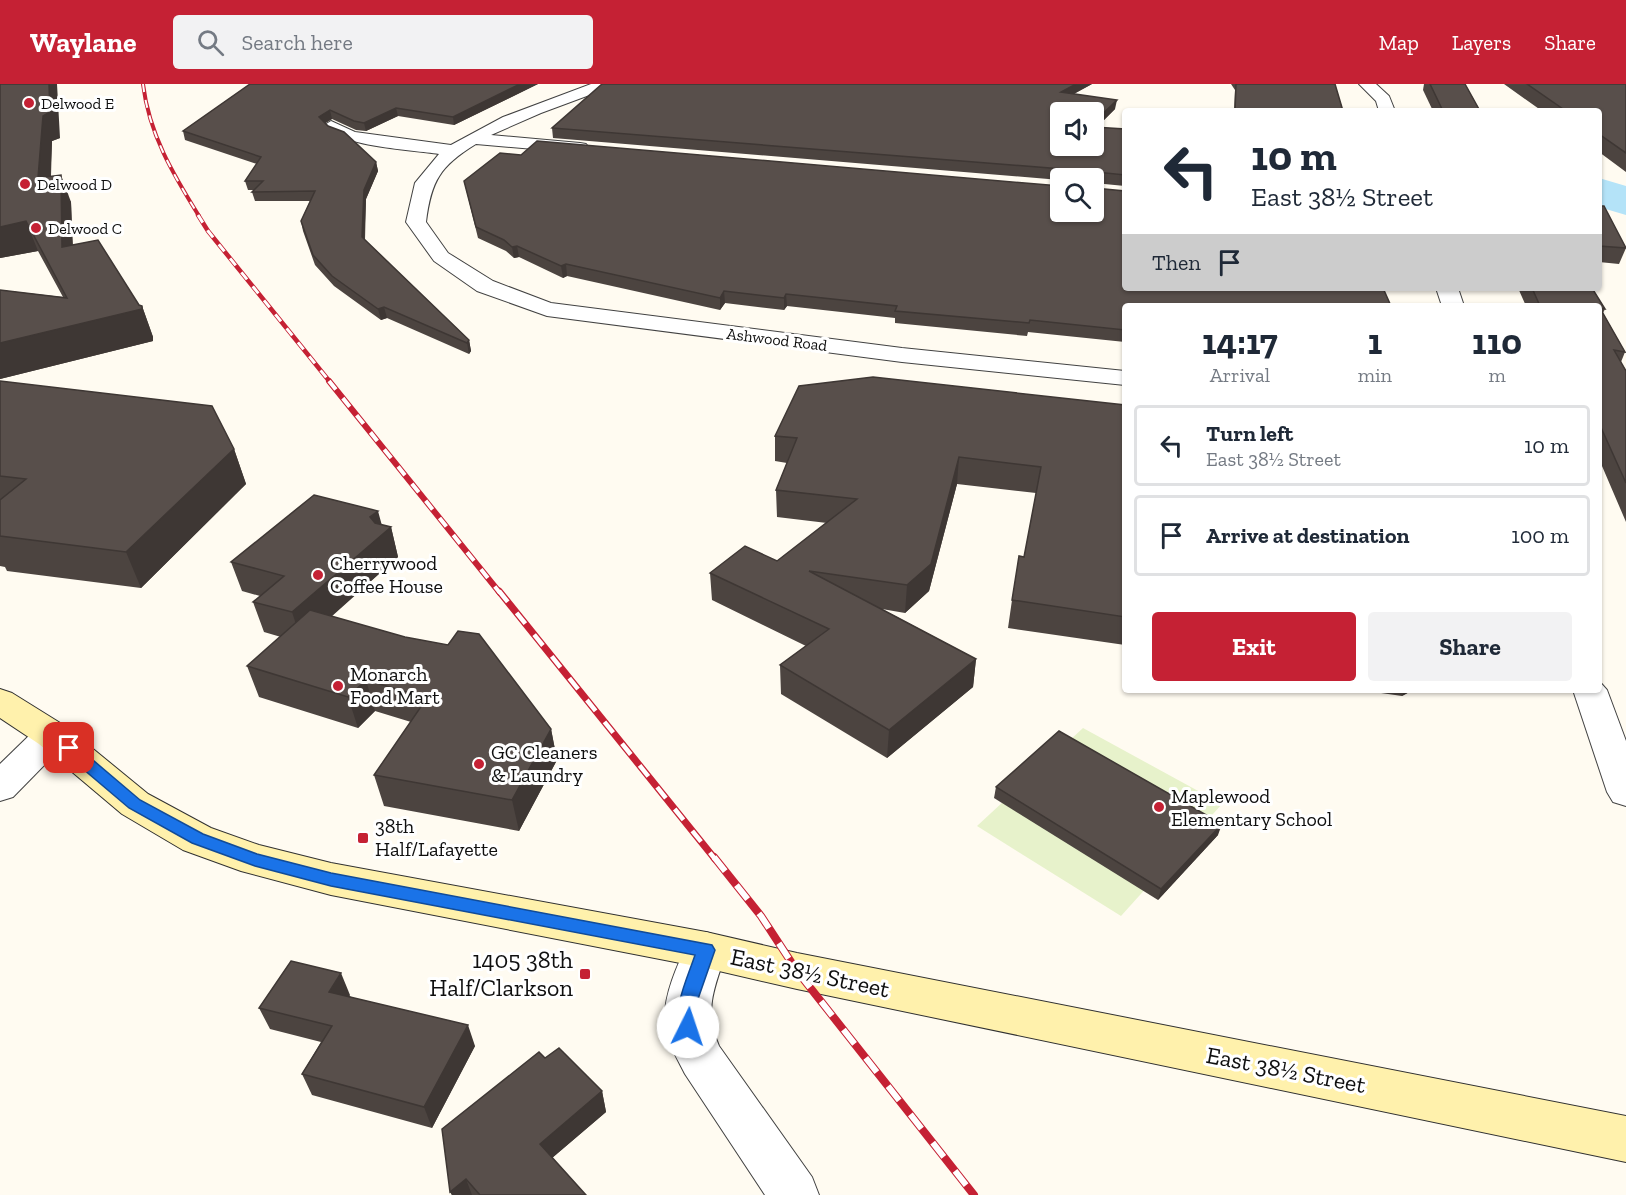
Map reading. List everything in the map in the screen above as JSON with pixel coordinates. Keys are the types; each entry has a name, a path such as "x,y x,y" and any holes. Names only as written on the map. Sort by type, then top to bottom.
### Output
{"street":[{"path":"314,121 341,119 343,134 454,151 522,115 606,84"},
{"path":"1367,84 1383,99 1386,108"},
{"path":"474,139 603,150"},
{"name":"Ashwood Road","path":"454,151 426,180 416,222 441,257 485,285 547,309 902,355 1122,378"},
{"path":"1591,693 1626,792"},
{"name":"East 38½ Street","path":"0,702 52,735 135,804 197,839 255,860 331,879 706,950 820,976 1626,1139"},
{"path":"0,787 52,735"},
{"path":"706,950 689,999 688,1027 701,1059 794,1195"}],"green space":[{"path":"1083,728 1222,804 1121,916 977,826"}],"building":[{"path":"0,84 49,84 50,112 43,116 38,178 61,175 62,247 98,240 142,309 0,343 0,290 67,298 26,221 0,227"},
{"path":"250,84 520,84 453,117 396,108 364,123 330,110 319,117 328,126 344,132 376,162 364,190 362,237 469,340 467,343 384,307 378,309 332,276 313,255 301,221 315,191 252,192 263,181 245,181 261,157 183,131"},
{"path":"602,84 1076,84 1061,92 1117,100 1104,112 1104,102 1050,102 1050,156 1104,156 1104,128 1122,129 1122,175 1104,173 1104,168 1050,168 552,128"},
{"path":"1236,84 1335,84 1342,108 1235,108"},
{"path":"1430,84 1465,84 1478,108 1442,108"},
{"path":"1527,84 1626,84 1626,153 1602,136 1602,108 1562,108"},
{"path":"537,141 1050,185 1050,222 1104,222 1104,189 1122,191 1122,291 1384,291 1390,303 1122,303 1122,330 1030,320 1029,323 895,311 897,306 786,294 784,298 724,291 720,298 566,264 561,266 517,246 512,247 504,240 476,227 464,181 500,153 521,155"},
{"path":"1602,206 1604,206 1626,248 1602,246"},
{"path":"1533,291 1594,291 1601,303 1539,303"},
{"path":"1602,312 1625,352 1614,350 1626,371 1626,483 1602,430"},
{"path":"873,377 1122,405 1122,617 1012,600 1019,556 1024,557 1041,467 959,457 931,564 907,585 809,571 976,659 889,730 780,665 829,629 710,573 745,546 777,561 857,499 776,490 797,438 775,436 799,386"},
{"path":"0,381 212,406 234,449 126,552 0,536 0,500 26,479 0,476"},
{"path":"314,495 378,511 370,517 375,523 391,527 292,612 253,602 284,576 231,562"},
{"path":"310,610 405,637 448,645 458,631 479,634 551,729 512,800 374,775 427,698 366,680 348,697 247,666"},
{"path":"1059,731 1222,824 1161,889 996,787"},
{"path":"291,961 341,973 329,992 468,1025 424,1107 302,1074 332,1026 259,1008"},
{"path":"559,1048 602,1091 540,1144 586,1195 480,1195 466,1179 450,1192 442,1129 539,1052 545,1058"}],"waterway":[{"path":"1602,192 1626,202"}],"railway":[{"path":"143,84 156,137 171,169 199,216"},
{"path":"198,215 208,231 330,382"},
{"path":"329,381 500,593"},
{"path":"499,591 715,859"},
{"path":"714,857 761,916 797,971 974,1195"}],"place":[{"name":"Delwood E","path":"29,103"},
{"name":"Delwood D","path":"25,184"},
{"name":"Delwood C","path":"36,228"},
{"name":"Cherrywood Coffee House","path":"318,575"},
{"name":"Monarch Food Mart","path":"338,686"},
{"name":"GC Cleaners & Laundry","path":"479,764"},
{"name":"Maplewood Elementary School","path":"1159,807"},
{"name":"38th Half/Lafayette","path":"363,838"},
{"name":"1405 38th Half/Clarkson","path":"585,974"}],"route":[{"path":"69,748 135,804 197,839 255,860 331,879 706,950 689,999 688,1027"}]}
